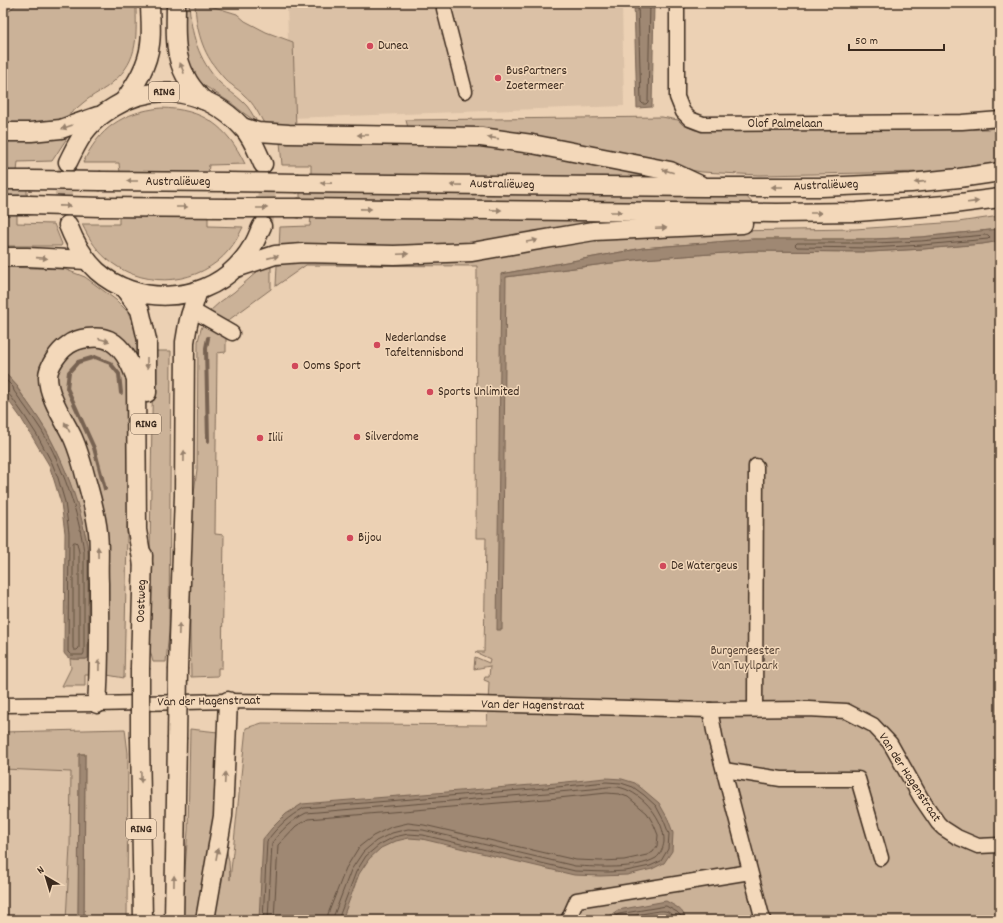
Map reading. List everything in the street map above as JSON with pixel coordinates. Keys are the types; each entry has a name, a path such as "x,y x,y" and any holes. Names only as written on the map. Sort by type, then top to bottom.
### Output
{"main road":[{"path":"124,101 144,68 150,44 150,3"},
{"path":"176,3 177,54 186,78 203,100"},
{"name":"RING","path":"3,132 31,132 61,129 102,114 124,101 144,95 164,92 184,94 203,100 224,111 242,127 251,138 263,164"},
{"name":"RING","path":"68,162 76,144 88,128 102,114"},
{"path":"242,127 258,132 289,134 481,137 539,145 670,171 704,187"},
{"name":"Australiëweg","path":"3,180 822,188 911,183 1000,172"},
{"name":"Australiëweg","path":"3,205 777,213 857,212 945,205 1000,198"},
{"path":"236,268 274,255 303,253 394,255 472,252 534,240 594,231 745,224 777,213"},
{"name":"RING","path":"68,225 76,244 87,260 110,280 124,288 148,295 173,296 198,291 218,282 236,268 251,249 262,226"},
{"path":"3,257 87,260"},
{"name":"Oostweg","path":"124,288 140,310 147,340 140,668 143,920"},
{"name":"RING","path":"174,920 178,668 184,496 185,342 187,329 198,291"},
{"path":"97,704 99,646 98,532 86,477 74,439 51,394 48,377 52,365 59,353 69,344 80,340 101,338 109,340 121,349 132,366 136,379 137,530 143,565"},
{"path":"205,920 223,816 228,701"}],"street":[{"path":"444,3 444,9 465,91"},
{"name":"Olof Palmelaan","path":"677,3 677,97 683,112 690,119 703,124 962,122 1000,119"},
{"path":"192,310 232,333"},
{"path":"755,709 756,466"},
{"name":"Van der Hagenstraat","path":"3,705 228,701 482,704 710,710 808,709 846,712 874,725 890,743 921,798 943,828 956,837 978,846 1000,845"},
{"path":"710,710 714,733 763,920"},
{"path":"724,770 781,779 858,779 881,858"},
{"path":"568,920 577,900 750,872"}],"shaded area":[{"path":"287,3 622,3 624,106 290,118"},
{"path":"3,737 83,737 81,920 3,920"}],"green space":[{"path":"18,3 136,3 135,46 128,64 122,73 104,89 60,120 50,123 3,124 3,16"},
{"path":"183,3 189,3 194,36 206,64 219,82 247,106 256,120 255,121 205,86 194,76 185,56"},
{"path":"195,3 209,3 211,6 237,14 245,21 266,32 293,42 296,128 265,125 251,102 221,74 208,56 201,40"},
{"path":"161,108 189,112 212,122 230,139 245,164 209,165 208,174 120,173 119,163 83,163 97,140 114,124 135,113"},
{"path":"662,117 678,120 683,125 695,130 988,129 1000,127 1000,165 983,168 924,172 759,175 702,172 408,128 406,120"},
{"path":"3,138 67,138 52,161 18,162 17,172 3,172"},
{"path":"280,142 506,145 670,179 311,176 311,165 282,165"},
{"path":"3,187 27,188 27,198 3,198"},
{"path":"300,190 745,195 755,206 300,200"},
{"path":"3,213 17,213 17,223 54,224 62,244 61,246 3,246"},
{"path":"119,213 208,216 208,226 243,227 235,242 217,262 188,276 157,280 141,277 112,263 102,255 94,245 82,224 119,224"},
{"path":"311,216 643,219 480,246 279,250 280,227 310,226"},
{"name":"Burgemeester Van Tuyllpark","path":"1000,216 1000,229 921,237 875,239 753,239 643,248 501,274 506,277 642,259 752,251 870,252 923,249 1000,241 1000,920 181,920 188,830 190,729 218,732 217,808 229,861 230,880 246,728 262,723 487,725 489,682 484,680 485,677 489,677 490,666 474,669 475,657 489,663 490,659 475,652 484,652 486,538 476,538 477,266 306,265 276,286 277,265 280,265 281,260 664,232 855,229 958,222"},
{"path":"271,263 271,289 226,322 226,352 217,353 215,534 224,535 222,668 218,668 218,676 191,677 191,518 197,469 198,341 201,329 210,311 258,271"},
{"path":"3,267 64,269 85,277 116,300 128,312 136,332 138,366 116,339 53,350 58,419 91,514 93,675 85,675 85,686 62,686 71,668 70,659 88,658 88,552 86,536 70,483 46,430 18,387 3,371"},
{"path":"98,347 108,351 124,364 130,396 124,678 102,674 104,566 56,383 59,371 69,357 79,350"},
{"path":"153,351 171,351 169,632 166,662 153,662 150,650 149,619"},
{"path":"125,729 128,753 127,920 84,920 85,754 80,754 78,920 66,920 70,846 71,772 3,769 3,732"}],"water":[{"path":"634,3 654,3 652,107 637,108"},
{"path":"1000,229 1000,241 982,244 870,252 752,251 642,259 506,277 502,630 497,630 501,274 643,248 753,239 875,239 921,237"},
{"path":"3,371 18,387 17,388 36,414 54,445 67,474 78,505 88,552 88,658 86,659 71,658 66,656 64,653 65,533 61,503 49,465 21,418 3,393"},
{"path":"79,754 85,754 84,920 78,920"},
{"path":"606,778 622,779 635,783 659,803 668,819 673,833 672,851 664,863 652,869 627,875 574,875 422,839 409,838 396,841 381,848 369,859 359,874 342,920 259,920 263,839 286,814 302,804"},
{"path":"666,901 681,911 685,917 685,920 607,920 618,910"}],"waterway":[{"path":"208,338 206,348 208,441"},
{"path":"105,489 94,448 67,388 69,372 78,362 95,357 110,363 119,374 121,393"}],"tunnel":[{"path":"263,164 267,185 263,224"},
{"path":"68,165 64,183 64,205 68,225"}],"place":[{"name":"Dunea","path":"370,46"},
{"name":"BusPartners Zoetermeer","path":"498,78"},
{"name":"Nederlandse Tafeltennisbond","path":"377,345"},
{"name":"Ooms Sport","path":"295,366"},
{"name":"Sports Unlimited","path":"430,392"},
{"name":"Silverdome","path":"357,437"},
{"name":"Ilili","path":"260,438"},
{"name":"Bijou","path":"350,538"},
{"name":"De Watergeus","path":"663,566"}]}
